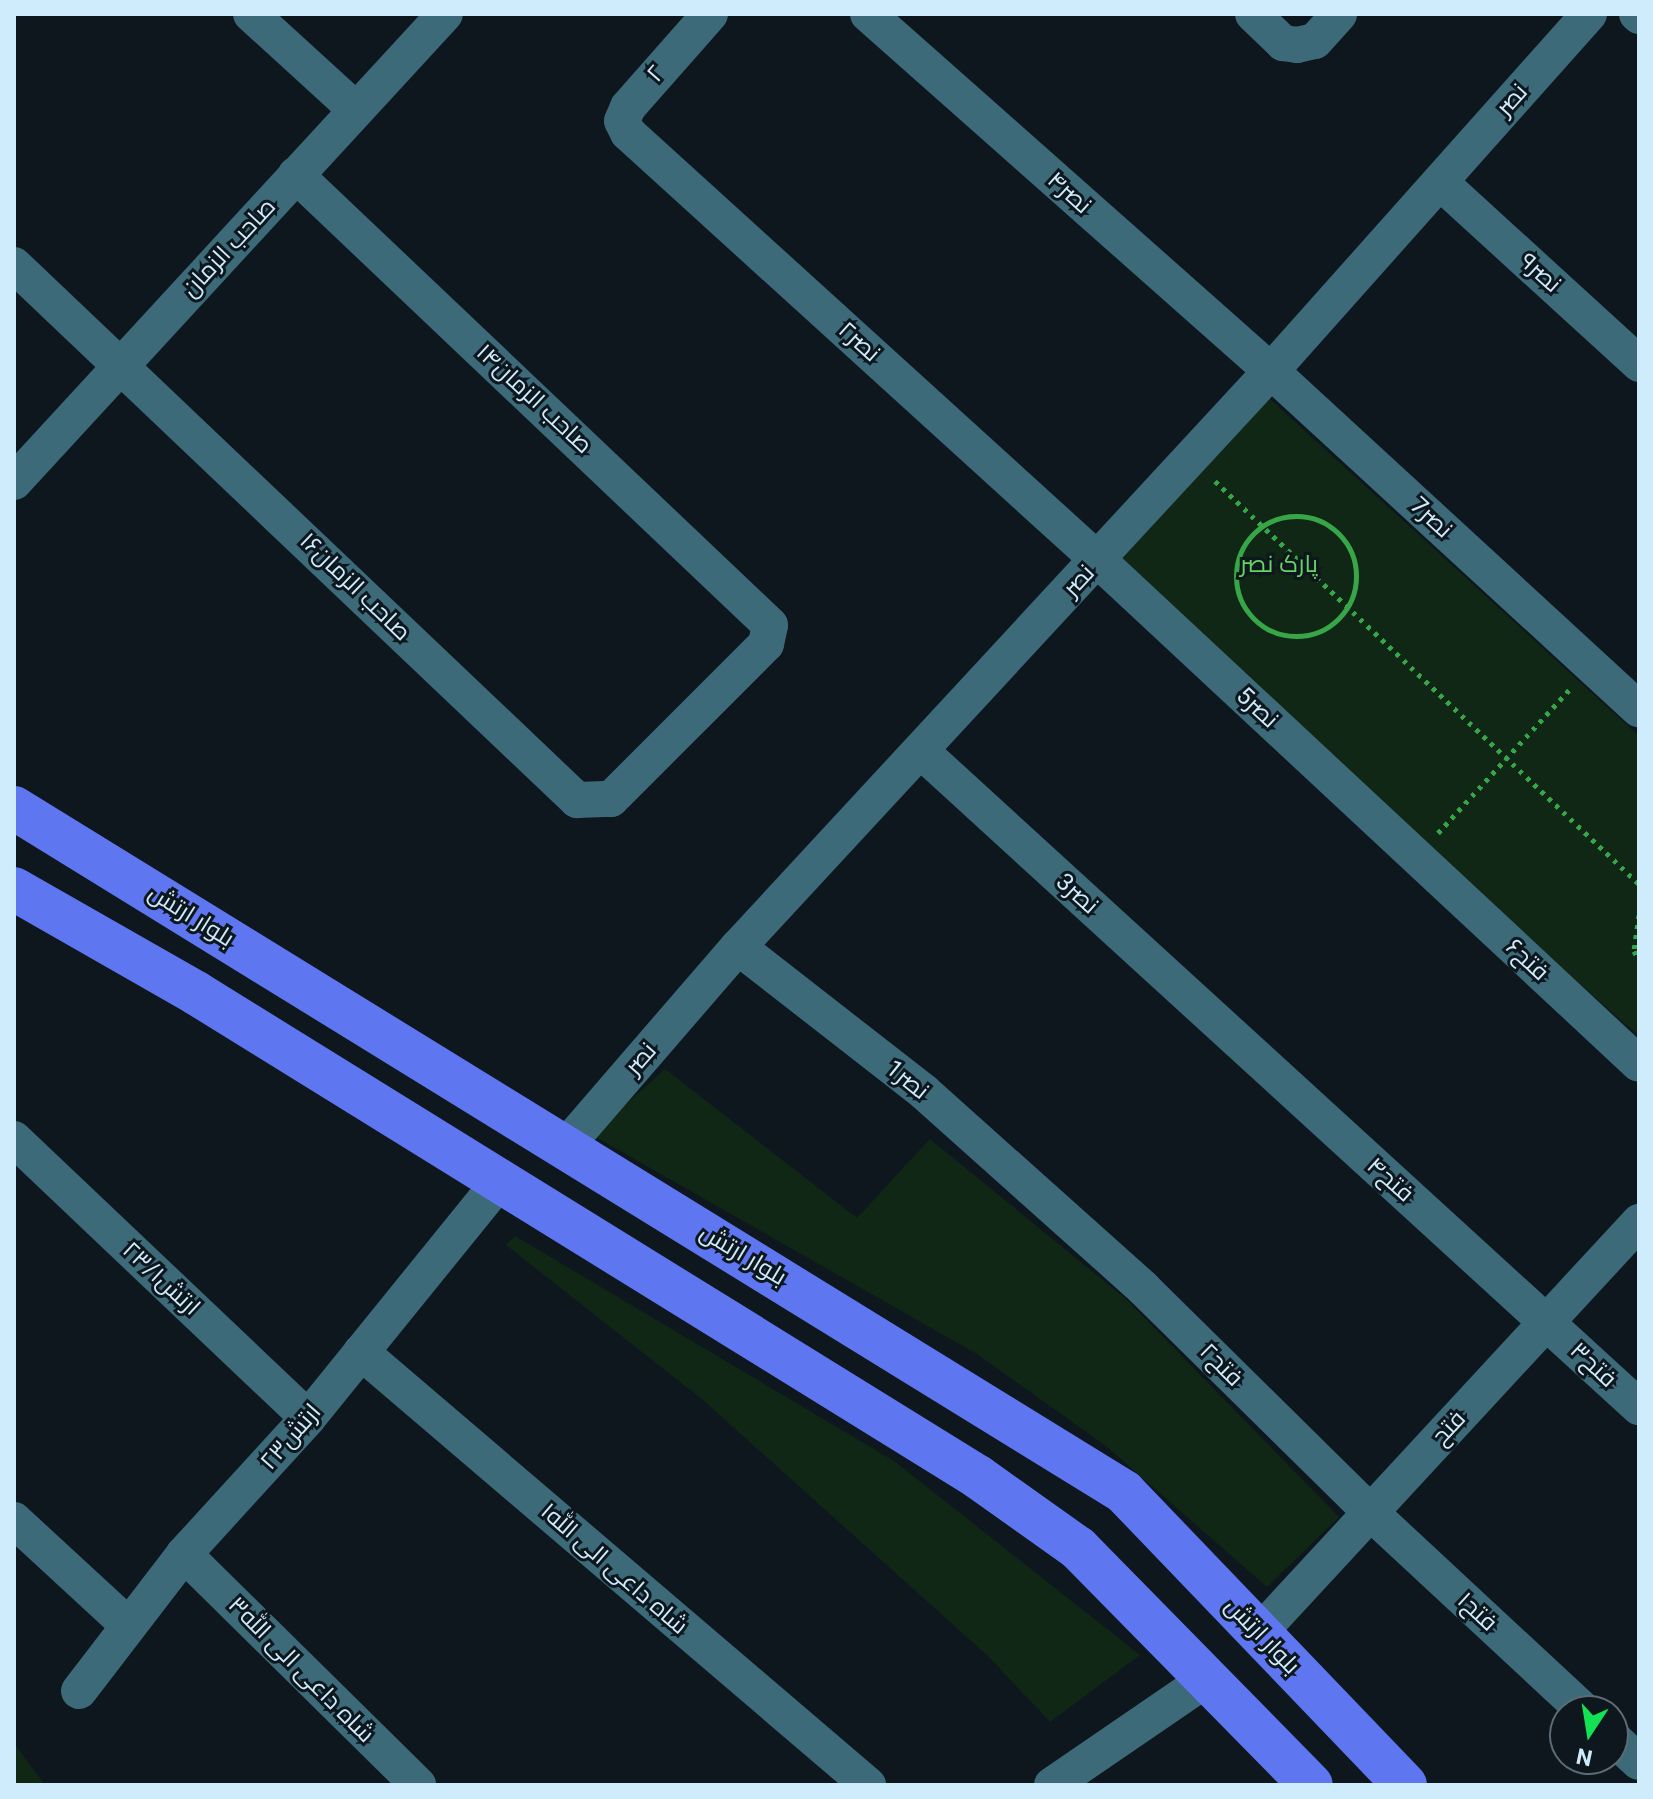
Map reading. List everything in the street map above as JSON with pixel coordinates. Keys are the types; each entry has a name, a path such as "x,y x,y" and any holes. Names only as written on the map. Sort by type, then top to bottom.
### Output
{"main road":[{"name":"بلوار ارتش","path":"14,808 1124,1492 1405,1785"},
{"path":"14,889 196,993 978,1477 1078,1548 1311,1785"}],"street":[{"path":"251,14 356,110"},
{"name":"صاحب الزمان","path":"14,482 445,14"},
{"name":"۴نصر","path":"868,14 1271,371"},
{"path":"1253,14 1283,43 1297,45 1315,41 1339,14"},
{"name":"نصر","path":"566,1146 738,947 1271,371 1589,14"},
{"name":"۲","path":"622,121 628,107 694,19"},
{"name":"نصر۲","path":"622,121 628,133 1098,560"},
{"name":"صاحب الزمان۱۴","path":"296,175 770,625 766,644 611,799 592,802"},
{"name":"۹نصر","path":"1440,182 1639,364"},
{"name":"صاحب الزمان۱۶","path":"14,265 123,364 577,800 592,802"},
{"name":"7نصر","path":"1271,371 1639,709"},
{"name":"5نصر","path":"1098,560 1416,856"},
{"name":"3نصر","path":"921,751 1234,1037"},
{"name":"۶فتح","path":"1416,856 1639,1064"},
{"name":"1نصر","path":"738,947 924,1092 1069,1222"},
{"name":"فتح۴","path":"1234,1037 1547,1322"},
{"name":"۲۳/۱ارتش","path":"14,1139 308,1418"},
{"name":"ارتش۲۳","path":"79,1691 184,1554 308,1418 500,1181"},
{"name":"۲فتح","path":"1069,1222 1370,1512"},
{"name":"فتح","path":"1259,1633 1639,1222"},
{"name":"۳فتح","path":"1547,1322 1639,1407"},
{"name":"شاه داعی الی الله۱","path":"361,1352 868,1785"},
{"name":"۱فتح","path":"1370,1512 1567,1695"},
{"path":"14,1520 129,1626"},
{"name":"شاه داعی الی الله۳","path":"184,1554 418,1785"},
{"path":"1052,1785 1207,1679"}],"path":[{"path":"1191,458 1639,884"},
{"path":"1288,515 1315,518 1339,532 1354,555 1358,582 1349,608 1327,630 1296,638 1266,630 1243,608 1234,578 1241,548 1262,524 1288,515"},
{"path":"1416,856 1591,665"},
{"path":"1639,915 1634,951 1639,960"}],"green space":[{"name":"پارک نصر","path":"1259,389 1639,736 1639,1036 1098,560"},
{"path":"665,1069 857,1218 930,1139 1126,1299 1339,1517 1267,1587 1106,1446 977,1354 592,1135"},
{"path":"515,1236 894,1461 1140,1655 1050,1722 988,1656 703,1400 506,1245"},
{"path":"14,1743 45,1785 14,1785"}]}
